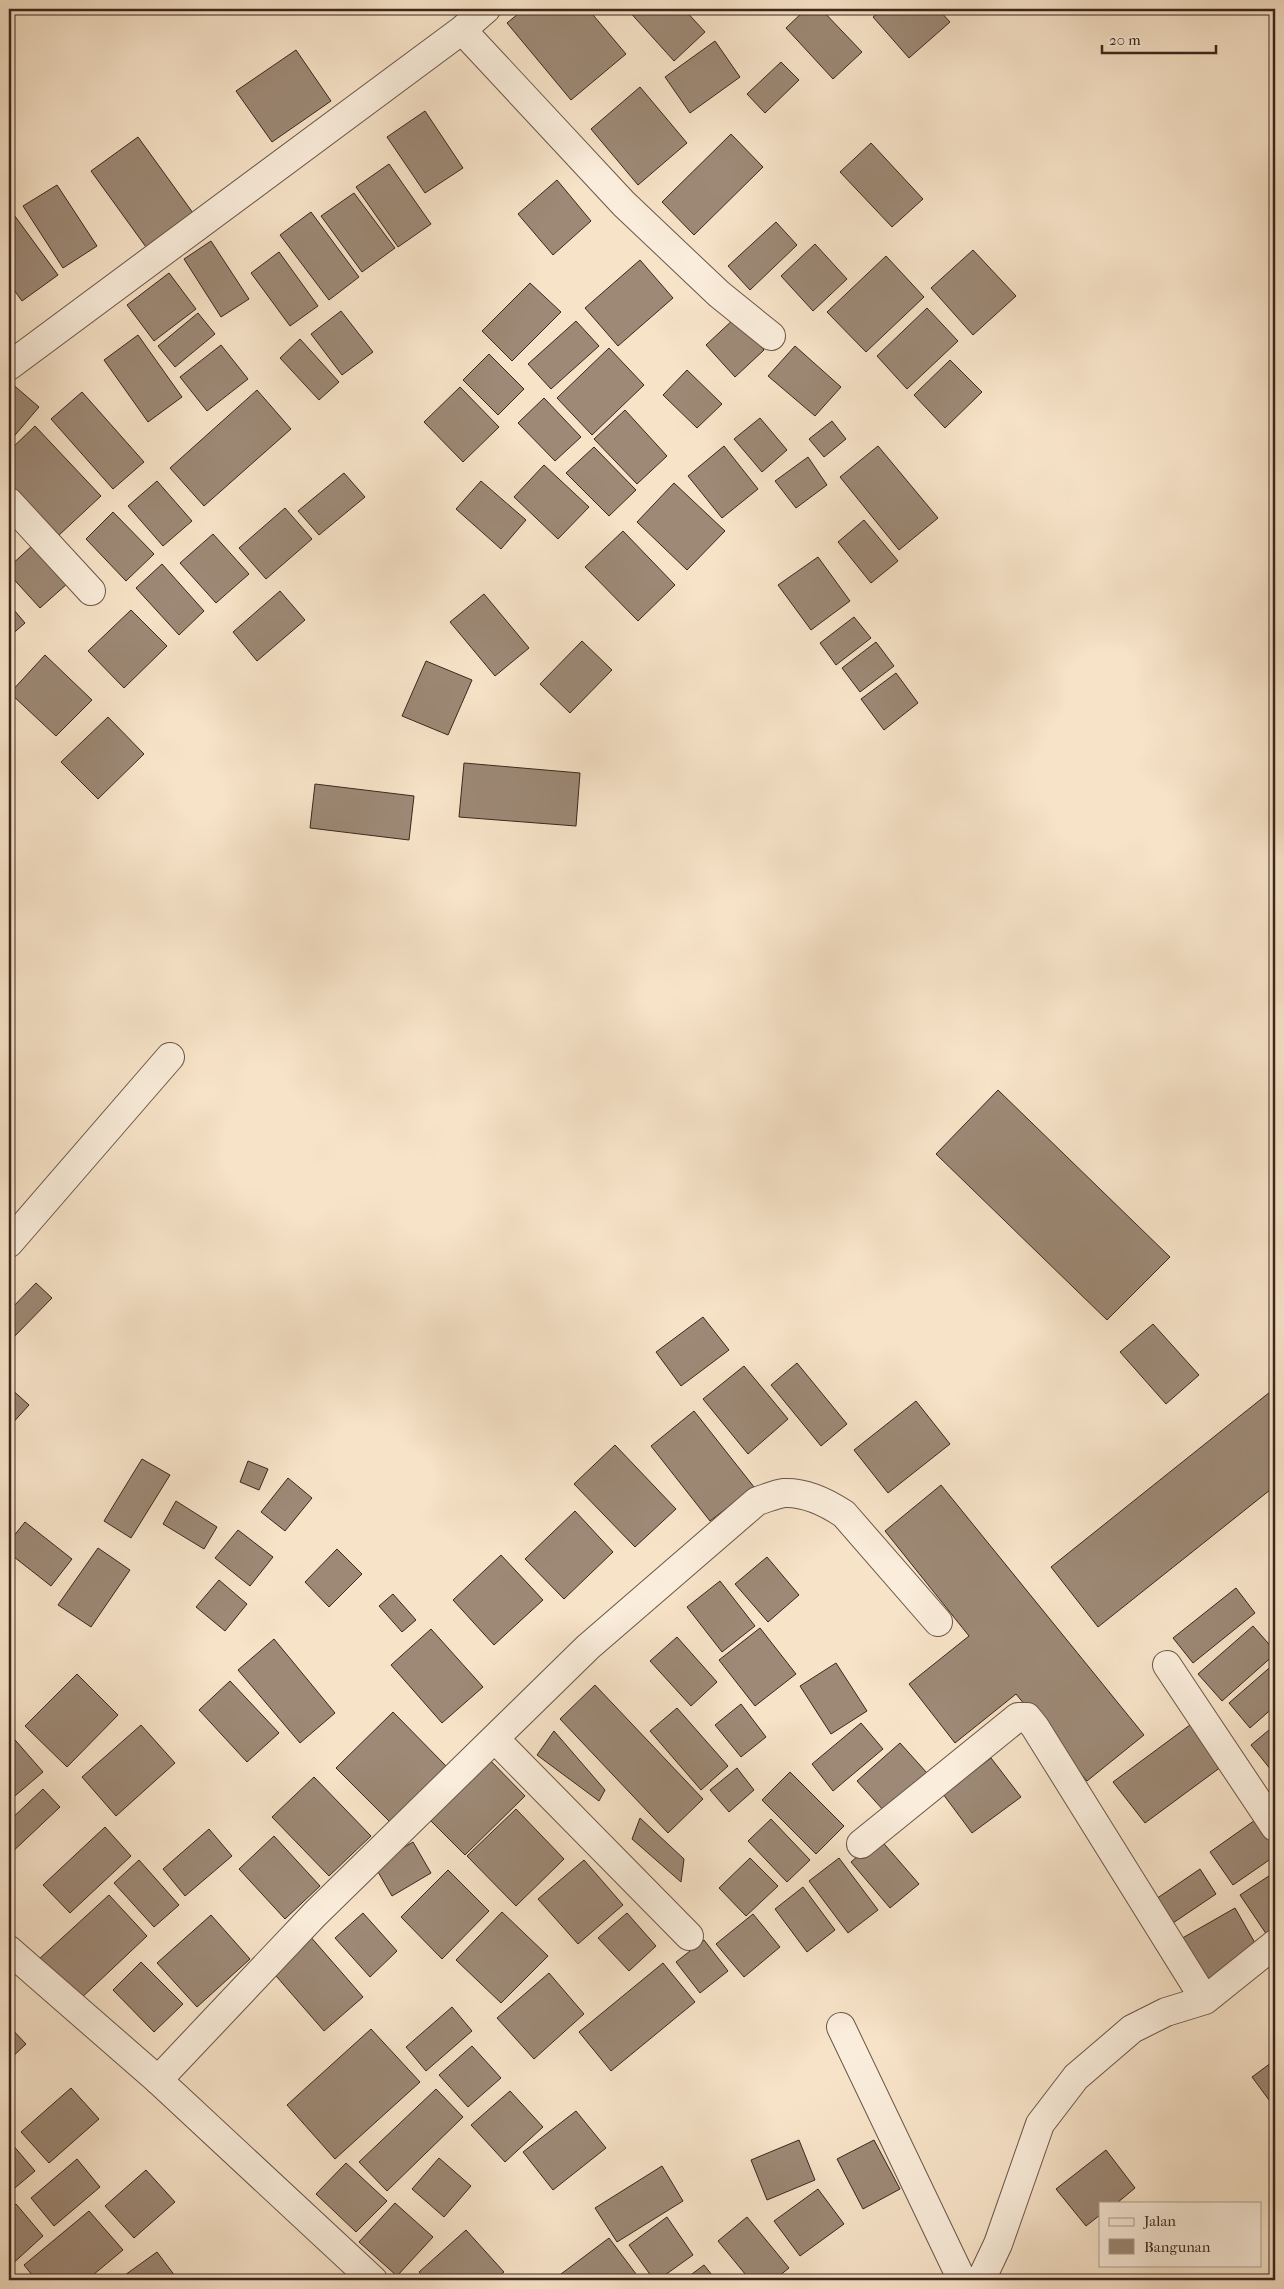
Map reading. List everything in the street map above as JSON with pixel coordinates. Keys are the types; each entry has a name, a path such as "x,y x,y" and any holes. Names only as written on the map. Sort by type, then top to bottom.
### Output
{"street":[{"path":"9,366 462,30 486,9"},
{"path":"462,30 624,204 719,294 771,336"},
{"path":"9,502 91,591"},
{"path":"9,1243 170,1057"},
{"path":"158,2080 314,1914 588,1647 757,1501 783,1493 805,1496 824,1501 844,1514 938,1622"},
{"path":"1168,1664 1275,1827"},
{"path":"861,1844 1018,1717 1027,1717 1205,2000"},
{"path":"495,1739 689,1936"},
{"path":"981,2280 998,2244 1040,2124 1076,2076 1132,2029 1166,2012 1205,2000 1275,1944"},
{"path":"9,1950 158,2080 373,2280"},
{"path":"841,2027 962,2280"}],"building":[{"path":"524,9 588,9 626,54 571,100 507,23"},
{"path":"627,9 684,9 705,32 674,61"},
{"path":"806,9 821,9 862,52 833,79 786,28"},
{"path":"883,9 938,9 950,22 909,58 873,17"},
{"path":"715,41 740,77 690,113 665,77"},
{"path":"296,50 331,101 272,142 236,91"},
{"path":"781,62 799,80 765,113 747,94"},
{"path":"640,87 687,143 638,185 591,129"},
{"path":"425,111 463,168 425,193 387,137"},
{"path":"731,134 763,167 694,235 662,202"},
{"path":"138,137 193,213 146,247 91,171"},
{"path":"871,143 923,199 892,227 840,172"},
{"path":"389,164 431,224 398,247 356,187"},
{"path":"557,180 591,221 553,255 518,214"},
{"path":"57,185 97,246 63,268 23,206"},
{"path":"354,193 395,248 362,272 321,216"},
{"path":"9,208 58,275 22,301 9,283"},
{"path":"311,212 359,277 329,300 280,235"},
{"path":"776,222 797,245 750,290 728,266"},
{"path":"211,241 249,299 221,317 184,259"},
{"path":"815,244 847,279 813,311 781,276"},
{"path":"973,250 1016,296 973,335 931,288"},
{"path":"279,252 318,306 290,326 251,273"},
{"path":"886,256 924,297 866,352 827,312"},
{"path":"640,260 673,298 618,346 585,308"},
{"path":"169,273 196,309 154,341 127,305"},
{"path":"530,283 561,312 512,361 482,331"},
{"path":"927,308 958,341 907,389 877,356"},
{"path":"341,311 373,352 342,375 311,334"},
{"path":"198,313 215,334 175,367 158,346"},
{"path":"735,318 764,350 735,377 706,345"},
{"path":"576,321 599,346 551,389 528,364"},
{"path":"138,335 182,397 148,422 104,360"},
{"path":"300,339 339,382 319,400 280,358"},
{"path":"221,345 248,379 207,411 180,377"},
{"path":"795,346 841,387 815,416 768,376"},
{"path":"609,348 644,385 592,435 557,398"},
{"path":"489,354 524,389 498,415 463,380"},
{"path":"950,360 982,392 945,428 914,395"},
{"path":"687,370 722,404 697,428 663,395"},
{"path":"9,383 39,407 10,441"},
{"path":"460,387 499,427 463,462 424,422"},
{"path":"257,390 291,429 204,506 170,468"},
{"path":"82,392 144,462 113,489 51,419"},
{"path":"544,398 581,437 555,461 518,423"},
{"path":"625,410 667,456 637,484 594,439"},
{"path":"760,418 787,450 762,472 734,439"},
{"path":"832,421 846,439 824,457 809,439"},
{"path":"35,426 101,496 58,536 9,483 9,451"},
{"path":"724,446 758,489 722,518 688,476"},
{"path":"878,446 938,518 899,550 840,477"},
{"path":"594,447 636,490 609,516 566,473"},
{"path":"808,457 827,485 796,508 775,481"},
{"path":"544,465 589,507 558,539 514,497"},
{"path":"344,473 365,497 319,535 298,511"},
{"path":"157,481 192,521 163,546 128,506"},
{"path":"481,481 526,520 501,549 456,509"},
{"path":"674,483 725,531 687,570 637,522"},
{"path":"285,508 312,539 266,579 239,548"},
{"path":"113,512 154,554 126,581 86,539"},
{"path":"864,520 898,561 871,583 838,542"},
{"path":"623,531 675,585 638,621 585,567"},
{"path":"213,534 249,574 216,603 180,563"},
{"path":"33,545 68,583 40,608 9,574 9,567"},
{"path":"818,557 850,601 811,630 778,585"},
{"path":"162,564 204,611 179,635 136,588"},
{"path":"280,591 305,620 257,661 233,632"},
{"path":"484,594 529,648 495,676 450,622"},
{"path":"9,604 25,623 9,637"},
{"path":"131,610 167,646 124,688 88,651"},
{"path":"854,617 871,638 836,665 820,643"},
{"path":"582,641 612,670 570,713 540,684"},
{"path":"876,642 894,666 860,692 842,668"},
{"path":"45,655 92,700 56,736 10,693"},
{"path":"426,661 472,680 448,735 402,716"},
{"path":"896,673 918,703 884,730 861,699"},
{"path":"108,717 144,754 98,799 61,762"},
{"path":"464,763 580,773 576,826 459,817"},
{"path":"315,784 414,796 409,840 310,828"},
{"path":"998,1090 1170,1257 1107,1320 936,1154"},
{"path":"36,1283 52,1298 9,1342 9,1311"},
{"path":"703,1317 729,1350 681,1386 656,1352"},
{"path":"1153,1324 1199,1375 1166,1404 1120,1352"},
{"path":"797,1363 847,1424 821,1446 771,1385"},
{"path":"744,1366 788,1419 748,1454 703,1399"},
{"path":"9,1387 29,1405 9,1427"},
{"path":"1275,1388 1275,1486 1098,1627 1051,1567"},
{"path":"916,1401 950,1444 888,1493 854,1450"},
{"path":"694,1411 754,1487 710,1521 651,1446"},
{"path":"615,1445 676,1509 635,1547 574,1484"},
{"path":"142,1459 170,1475 131,1538 104,1521"},
{"path":"248,1461 268,1469 259,1490 240,1482"},
{"path":"288,1478 312,1498 285,1531 261,1512"},
{"path":"941,1485 1144,1735 1087,1781 1016,1694 955,1743 909,1684 969,1636 885,1531"},
{"path":"176,1501 217,1527 204,1549 163,1524"},
{"path":"575,1511 613,1552 564,1599 525,1559"},
{"path":"25,1522 72,1559 51,1586 9,1553 9,1542"},
{"path":"238,1530 273,1557 250,1586 215,1558"},
{"path":"98,1548 130,1570 91,1627 58,1605"},
{"path":"337,1549 362,1574 329,1607 305,1582"},
{"path":"501,1555 543,1600 494,1645 453,1600"},
{"path":"767,1557 799,1595 768,1622 735,1584"},
{"path":"219,1580 247,1604 225,1631 196,1607"},
{"path":"720,1581 755,1626 722,1652 687,1607"},
{"path":"1236,1588 1255,1613 1193,1663 1173,1638"},
{"path":"393,1594 416,1620 402,1632 379,1606"},
{"path":"1253,1626 1275,1651 1275,1654 1222,1701 1198,1674"},
{"path":"760,1628 796,1674 755,1706 719,1660"},
{"path":"431,1629 483,1687 442,1723 391,1665"},
{"path":"677,1637 717,1682 691,1706 650,1661"},
{"path":"274,1639 335,1713 300,1743 238,1670"},
{"path":"836,1663 867,1711 831,1734 800,1686"},
{"path":"1275,1663 1275,1706 1250,1728 1229,1703"},
{"path":"77,1674 118,1715 67,1767 25,1726"},
{"path":"230,1681 279,1733 247,1762 199,1710"},
{"path":"595,1685 703,1799 668,1833 560,1719"},
{"path":"741,1704 766,1737 741,1757 715,1725"},
{"path":"677,1708 728,1766 701,1790 650,1731"},
{"path":"393,1712 446,1766 390,1822 336,1768"},
{"path":"1194,1722 1225,1764 1145,1823 1113,1782"},
{"path":"861,1723 883,1749 833,1791 812,1764"},
{"path":"141,1725 175,1763 116,1816 82,1777"},
{"path":"1275,1725 1275,1775 1251,1745"},
{"path":"554,1731 605,1790 599,1801 537,1755"},
{"path":"9,1733 43,1772 9,1801"},
{"path":"900,1743 927,1773 884,1811 857,1781"},
{"path":"485,1755 525,1796 465,1855 425,1815"},
{"path":"991,1758 1021,1797 972,1833 943,1794"},
{"path":"737,1768 754,1790 729,1812 710,1790"},
{"path":"790,1772 844,1826 816,1854 762,1800"},
{"path":"314,1777 371,1836 329,1876 272,1817"},
{"path":"43,1789 60,1807 9,1855 9,1821"},
{"path":"516,1809 564,1859 516,1906 467,1856"},
{"path":"640,1818 684,1859 681,1882 632,1839"},
{"path":"1258,1818 1275,1843 1275,1856 1233,1885 1210,1852"},
{"path":"771,1819 810,1860 787,1882 748,1841"},
{"path":"105,1827 131,1856 70,1913 43,1885"},
{"path":"209,1829 232,1856 185,1896 163,1869"},
{"path":"274,1836 320,1886 285,1919 239,1869"},
{"path":"879,1838 919,1884 890,1908 851,1862"},
{"path":"413,1842 431,1873 392,1896 374,1865"},
{"path":"750,1858 778,1886 746,1916 719,1888"},
{"path":"839,1858 878,1910 848,1933 809,1881"},
{"path":"139,1860 179,1905 154,1927 114,1883"},
{"path":"584,1860 623,1905 578,1944 538,1899"},
{"path":"1200,1869 1216,1894 1170,1925 1153,1901"},
{"path":"448,1870 489,1911 442,1959 401,1917"},
{"path":"1275,1872 1275,1929 1267,1935 1240,1895"},
{"path":"803,1887 835,1930 807,1952 775,1909"},
{"path":"109,1895 147,1936 77,2002 38,1960"},
{"path":"1235,1908 1259,1950 1203,1982 1179,1940"},
{"path":"502,1912 548,1956 501,2003 456,1960"},
{"path":"363,1913 397,1951 370,1977 335,1938"},
{"path":"627,1913 656,1946 629,1971 598,1938"},
{"path":"753,1914 780,1947 744,1977 716,1944"},
{"path":"211,1915 250,1959 197,2007 157,1963"},
{"path":"309,1935 363,1997 324,2031 270,1969"},
{"path":"704,1940 728,1971 700,1993 676,1962"},
{"path":"141,1962 183,2004 154,2032 113,1990"},
{"path":"663,1963 695,2002 611,2071 579,2032"},
{"path":"549,1973 584,2014 534,2059 497,2018"},
{"path":"452,2007 472,2031 426,2071 406,2047"},
{"path":"9,2026 26,2044 9,2060"},
{"path":"371,2029 420,2082 335,2159 287,2105"},
{"path":"472,2046 501,2078 468,2107 439,2075"},
{"path":"1275,2060 1275,2108 1252,2077"},
{"path":"71,2088 99,2119 49,2163 21,2132"},
{"path":"436,2089 463,2117 387,2191 359,2162"},
{"path":"510,2091 543,2127 505,2162 471,2125"},
{"path":"576,2111 606,2148 553,2190 523,2152"},
{"path":"799,2140 815,2180 767,2200 751,2160"},
{"path":"874,2140 900,2189 863,2209 837,2159"},
{"path":"12,2144 35,2171 9,2193 9,2147"},
{"path":"1106,2150 1135,2188 1118,2202 1099,2202 1099,2216 1086,2226 1056,2189"},
{"path":"439,2158 471,2186 444,2217 412,2189"},
{"path":"77,2159 100,2187 54,2226 31,2198"},
{"path":"346,2163 387,2201 356,2232 316,2194"},
{"path":"662,2166 683,2201 617,2242 595,2208"},
{"path":"146,2170 175,2202 134,2238 105,2206"},
{"path":"818,2189 844,2224 800,2256 774,2221"},
{"path":"395,2203 433,2237 397,2276 359,2242"},
{"path":"16,2204 43,2236 9,2267 9,2210"},
{"path":"89,2211 123,2250 87,2280 36,2280 24,2265"},
{"path":"667,2217 693,2255 658,2280 654,2280 629,2245"},
{"path":"747,2217 789,2268 774,2280 750,2280 718,2241"},
{"path":"466,2230 504,2272 494,2280 426,2280 419,2272"},
{"path":"609,2238 639,2278 636,2280 553,2280"},
{"path":"157,2252 178,2280 118,2280"},
{"path":"704,2265 716,2280 684,2280"}]}
